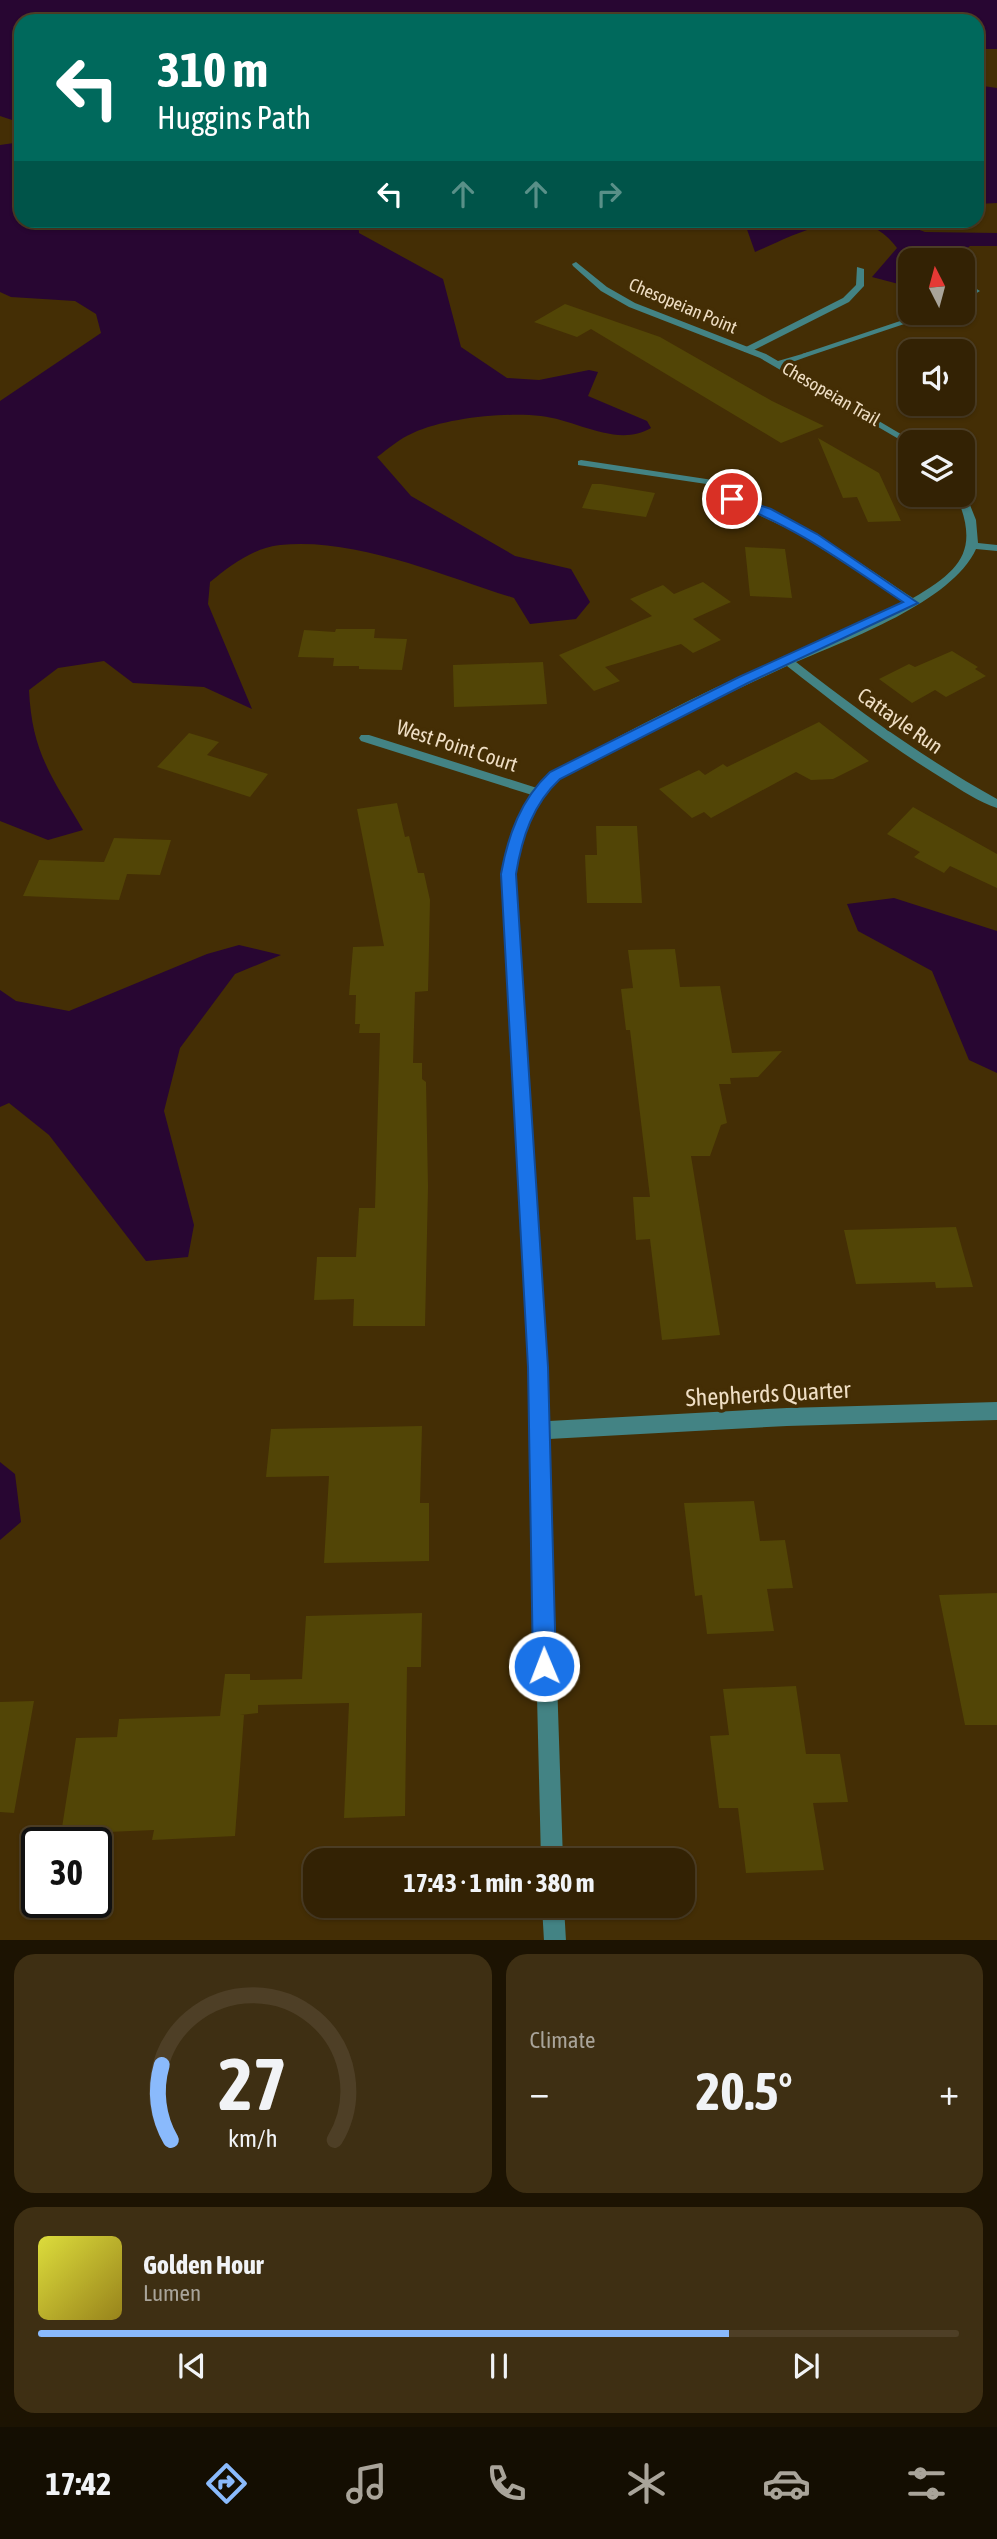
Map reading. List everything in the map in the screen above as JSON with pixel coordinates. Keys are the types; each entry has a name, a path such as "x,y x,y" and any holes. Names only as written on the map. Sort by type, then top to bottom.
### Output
{"street":[{"name":"Chesopeian Point","path":"576,264 604,289 632,305 747,350"},
{"path":"747,350 846,300 860,286 860,269"},
{"path":"779,364 898,324"},
{"name":"Chesopeian Trail","path":"747,350 779,364 898,435"},
{"path":"582,463 723,484 732,499 767,511 813,536 912,603"},
{"path":"551,1848 545,1693 541,1430 509,874 514,842 537,792 555,775 645,728 912,603 964,561 972,546 974,532 965,507"},
{"path":"972,546 997,548"},
{"name":"Cattayle Run","path":"787,660 912,755 997,804"},
{"name":"West Point Court","path":"365,738 537,792"},
{"name":"Shepherds Quarter","path":"541,1430 787,1417 997,1411"},
{"path":"554,1918 555,1940"}],"shaded area":[{"path":"0,0 997,0 997,49 984,49 984,14 14,14 14,121 0,116"},
{"path":"984,86 997,88 997,203 984,204"},
{"path":"14,143 14,228 359,228 359,233 443,279 461,347 507,378 539,380 589,370 598,372 588,396 647,421 651,428 625,435 597,431 541,416 476,417 442,423 413,433 377,457 411,496 515,556 571,569 590,602 576,619 530,624 514,598 399,560 369,552 309,544 280,545 261,550 234,564 210,582 208,604 252,709 204,687 133,683 104,661 58,668 29,690 31,712 34,731 46,764 83,830 48,840 0,821 0,401 101,333 96,314 75,301 11,297 0,292 0,145"},
{"path":"746,228 814,228 755,252"},
{"path":"872,228 997,233 997,246 898,248 898,284 872,277 897,248 882,233"},
{"path":"894,898 997,931 997,1073 969,1060 932,971 858,931 847,904"},
{"path":"239,945 281,955 235,974 180,1048 164,1111 194,1225 188,1257 146,1261 49,1135 9,1103 0,1107 0,990 16,1001 69,1011 207,954"},
{"path":"0,1462 15,1474 21,1522 0,1540"}],"building":[{"path":"565,304 660,337 772,401 824,426 781,443 591,329 577,337 534,322"},
{"path":"818,438 879,473 901,521 868,522 857,497 843,498"},
{"path":"592,484 655,493 646,517 582,508"},
{"path":"745,547 785,549 792,598 750,596"},
{"path":"703,582 731,602 693,619 721,640 693,653 681,644 605,667 620,681 594,691 559,655 652,616 630,599 663,585 674,594"},
{"path":"336,629 375,629 374,638 407,639 402,670 333,666 334,658 298,657 304,630 335,632"},
{"path":"952,651 978,667 975,669 986,676 946,697 935,690 912,703 879,679 909,664 915,667"},
{"path":"543,662 547,704 454,707 453,665"},
{"path":"819,722 869,761 833,779 811,780 796,772 711,818 704,812 692,818 659,789 699,770 705,775 723,764 727,767"},
{"path":"189,733 219,742 207,755 268,774 250,797 157,767"},
{"path":"397,803 405,837 409,836 418,873 424,873 430,900 428,991 415,992 413,1063 422,1063 422,1079 426,1082 428,1187 425,1326 353,1326 354,1299 314,1300 317,1257 356,1257 359,1208 375,1208 380,1033 359,1033 360,1024 355,1024 356,995 349,995 353,947 384,946 357,809"},
{"path":"913,807 997,854 997,888 950,866 944,873 914,857 920,852 887,834"},
{"path":"596,826 637,826 642,903 587,903 585,855 597,855"},
{"path":"114,838 171,840 160,875 127,874 119,900 23,896 39,860 104,862"},
{"path":"675,949 680,987 720,986 732,1053 782,1051 758,1077 730,1078 731,1084 719,1084 727,1123 721,1125 710,1156 691,1156 720,1335 662,1340 650,1239 636,1240 633,1197 650,1197 630,1030 626,1030 621,989 633,988 628,950"},
{"path":"956,1227 973,1287 936,1288 935,1282 856,1284 844,1230"},
{"path":"422,1426 420,1503 429,1503 429,1561 324,1563 329,1476 266,1477 271,1429"},
{"path":"754,1501 760,1541 785,1540 793,1588 767,1589 774,1631 707,1634 702,1595 695,1596 684,1503"},
{"path":"997,1593 997,1725 965,1725 939,1595"},
{"path":"422,1613 421,1667 407,1667 405,1816 344,1818 349,1703 258,1705 258,1713 240,1715 244,1715 235,1836 152,1840 154,1830 112,1832 112,1827 62,1827 76,1738 117,1737 119,1719 220,1716 225,1674 250,1674 250,1680 302,1679 306,1616"},
{"path":"796,1686 806,1754 840,1754 848,1802 813,1803 824,1870 746,1873 738,1808 719,1808 710,1736 729,1735 723,1689"},
{"path":"34,1701 14,1813 0,1812 0,1702"}],"route":[{"path":"544,1666 541,1430 509,874 520,824 537,792 555,775 744,680 912,603 813,536 767,511 732,499"}]}
